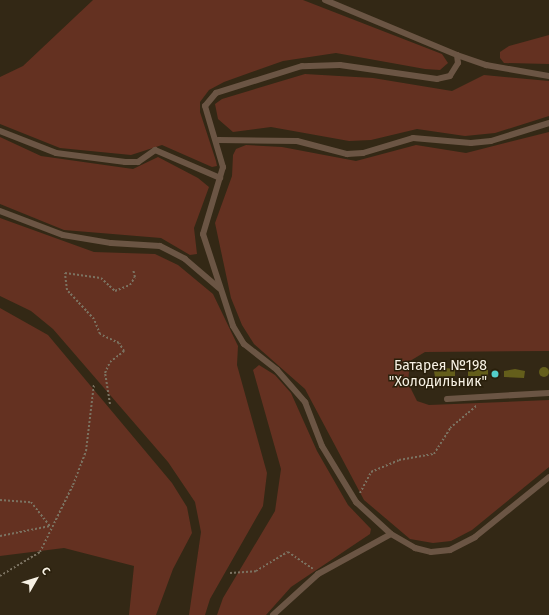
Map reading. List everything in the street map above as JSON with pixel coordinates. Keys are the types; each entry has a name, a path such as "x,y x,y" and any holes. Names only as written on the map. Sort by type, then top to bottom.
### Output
{"lane":[{"path":"325,0 486,66 549,76"},
{"path":"457,55 455,70 450,76 437,79 321,64 236,84 216,92 205,106 218,140 223,167 204,234 220,289 244,344 277,370 305,402 322,446 356,502 391,534 415,548 431,552 450,550 475,537 549,476"},
{"path":"218,140 297,141 347,154 363,153 413,138 471,144 491,141 549,123"},
{"path":"0,131 56,153 125,162 138,162 156,150 220,178"},
{"path":"0,211 63,235 160,246 185,259 220,289"},
{"path":"447,400 549,393"},
{"path":"273,615 318,574 391,534"}],"path":[{"path":"110,404 105,373 110,362 124,351 119,344 100,334 94,319 67,290 65,273 101,278 115,291 130,285 135,277 133,269"},
{"path":"0,576 40,552 50,526 73,485 86,451 94,384"},
{"path":"356,502 371,472 399,460 434,454 450,428 485,398"},
{"path":"0,500 31,502 50,526"},
{"path":"0,536 50,526"},
{"path":"230,573 256,571 288,552 318,574"}],"shaded area":[{"path":"93,0 303,0 442,54 448,63 440,70 425,69 336,53 283,61 224,82 209,90 200,102 200,112 217,166 212,167 162,145 131,155 60,148 0,124 0,77 23,66"},
{"path":"549,35 549,64 504,63 500,58 500,52 509,46"},
{"path":"305,74 373,78 452,91 484,75 549,81 549,116 495,133 465,136 417,129 371,140 349,141 271,127 233,132 218,119 215,104 222,99"},
{"path":"549,132 549,351 425,352 410,361 408,383 417,401 429,405 549,400 549,467 472,530 451,541 433,543 410,539 364,500 305,389 254,344 242,325 231,298 215,223 232,176 233,155 236,149 246,145 282,147 356,161 416,145 466,153"},
{"path":"0,137 41,156 133,169 158,157 198,178 209,187 194,228 197,254 190,255 161,238 64,230 0,204"},
{"path":"0,218 94,252 155,254 178,265 213,294 238,346 237,365 267,473 263,506 210,599 205,615 189,615 201,532 195,502 168,462 53,329 31,311 0,296"},
{"path":"0,308 48,335 172,483 187,507 192,533 173,569 156,615 129,615 134,566 64,548 0,556"},
{"path":"259,365 275,375 291,393 317,451 348,505 371,529 370,534 291,587 266,615 217,615 223,598 275,511 281,469 253,370"}],"building":[{"path":"542,367 546,367 549,372 546,377 542,377 539,374 539,370"},
{"path":"445,368 455,369 455,376 435,377 434,371"},
{"path":"478,368 488,370 488,376 468,376 468,370"},
{"path":"515,369 525,371 524,378 504,377 504,371"}],"place":[{"name":"Батарея №198 \"Холодильник\"","path":"495,374"}]}
